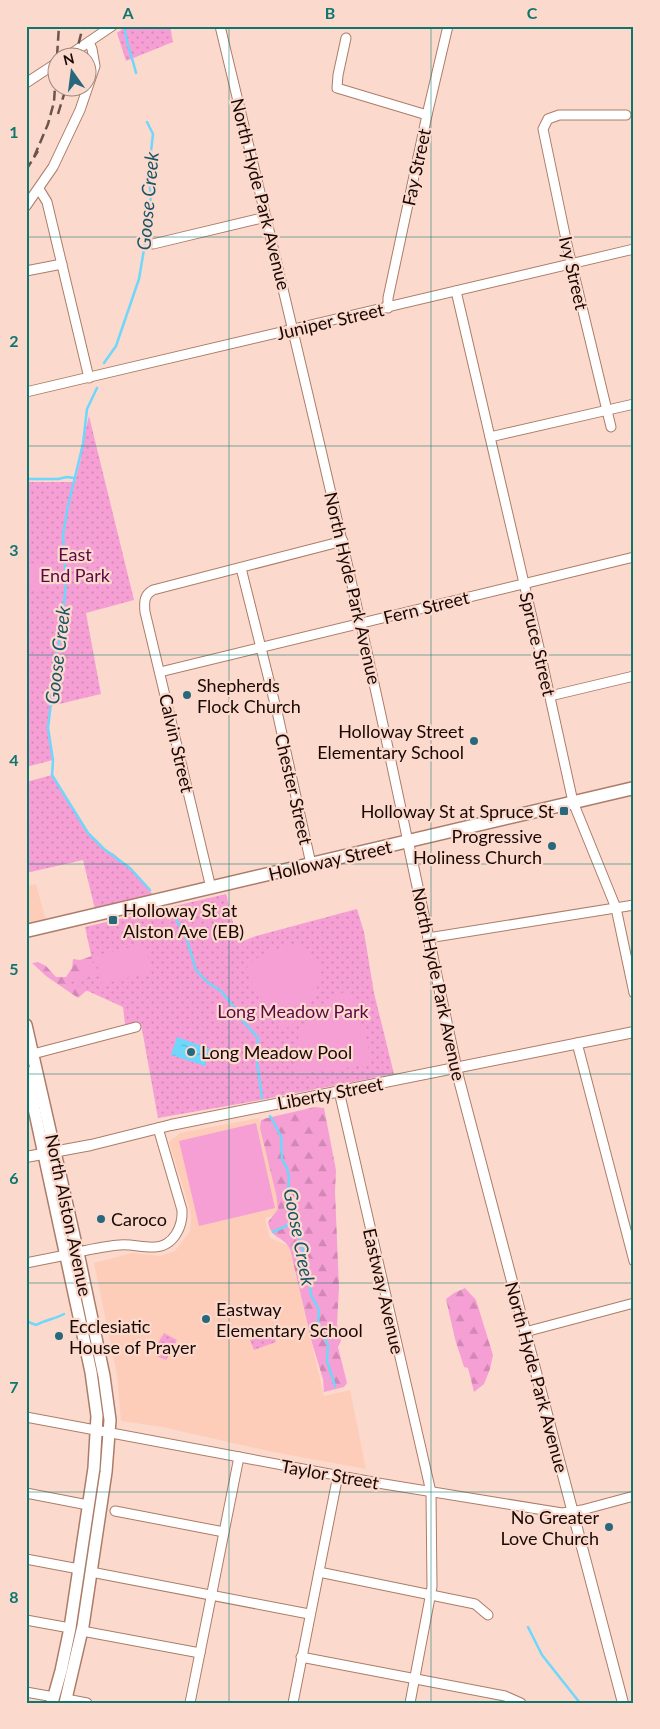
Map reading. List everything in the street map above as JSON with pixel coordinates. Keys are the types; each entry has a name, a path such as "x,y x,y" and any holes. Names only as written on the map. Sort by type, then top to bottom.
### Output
{"main road":[{"name":"Holloway Street","path":"26,931 634,788"},
{"name":"North Alston Avenue","path":"26,1024 33,1054 66,1255 94,1392 97,1431 70,1628 63,1665 53,1700"},
{"name":"North Alston Avenue","path":"26,1071 78,1252 109,1408 110,1433 107,1467 92,1572 82,1631 66,1701"}],"street":[{"path":"80,48 112,26"},
{"name":"North Hyde Park Avenue","path":"220,26 343,541 456,1067 624,1703"},
{"name":"Fay Street","path":"388,308 388,298 448,26"},
{"path":"346,38 337,88 427,115"},
{"path":"26,206 53,167 70,134 91,80 95,66 89,42"},
{"path":"26,84 48,69"},
{"name":"Ivy Street","path":"611,427 571,264 543,136 544,123 548,119 559,115 626,115"},
{"path":"39,189 47,202 90,378"},
{"path":"153,244 266,217"},
{"name":"Juniper Street","path":"26,392 634,249"},
{"path":"26,272 62,264"},
{"name":"Spruce Street","path":"456,291 525,583 574,802 616,908 634,992"},
{"path":"490,437 634,404"},
{"path":"241,568 343,541"},
{"name":"Fern Street","path":"160,672 634,558"},
{"name":"Calvin Street","path":"211,888 145,612 145,598 148,592 154,590 241,568"},
{"name":"Chester Street","path":"241,568 311,864"},
{"path":"550,696 634,676"},
{"path":"428,938 634,905"},
{"path":"33,1054 136,1027"},
{"name":"Liberty Street","path":"26,1157 158,1128 634,1032"},
{"path":"577,1043 634,1261"},
{"name":"Eastway Avenue","path":"339,1091 431,1492 431,1595 410,1703"},
{"path":"78,1252 119,1245 156,1247 168,1242 177,1233 182,1220 182,1210 158,1128"},
{"path":"26,1263 66,1255"},
{"path":"525,1332 634,1303"},
{"name":"Taylor Street","path":"26,1417 431,1492 562,1513 634,1496"},
{"path":"190,1703 239,1457"},
{"path":"292,1703 338,1475"},
{"path":"26,1493 88,1505"},
{"path":"115,1511 224,1532"},
{"path":"26,1559 79,1569"},
{"path":"92,1572 310,1614"},
{"path":"319,1572 475,1604 488,1615"},
{"path":"26,1620 70,1628"},
{"path":"82,1631 200,1653"},
{"path":"301,1657 505,1696 521,1703"},
{"path":"26,1692 53,1700"},
{"path":"66,1701 87,1703"}],"shaded area":[{"path":"36,884 46,921 26,926 26,886"},
{"name":"Eastway Elementary School","path":"259,1118 280,1207 272,1216 265,1218 270,1238 289,1246 324,1396 350,1390 366,1469 273,1452 162,1427 121,1421 117,1375 94,1263 132,1253 160,1256 175,1251 190,1231 191,1220 190,1210 169,1142 180,1133"}],"green space":[{"path":"126,26 170,26 173,42 126,61 117,33"},
{"name":"East End Park","path":"89,416 134,600 86,613 101,694 51,706 48,734 53,760 26,767 26,482 75,482"},
{"path":"40,562 44,589 32,590 28,564"},
{"path":"52,775 88,833 104,849 114,854 140,878 153,895 95,909 83,860 26,873 26,782"},
{"name":"Long Meadow Park","path":"226,894 238,943 256,936 357,909 364,932 374,993 394,1074 158,1118 141,1024 125,1024 123,1007 68,982 96,978 85,927"},
{"path":"145,944 152,972 102,984 95,956"},
{"path":"296,944 321,964 320,975 311,1003 299,1019 281,1031 256,993 246,970 250,964 261,956"},
{"path":"92,956 99,991 86,991 78,998 46,976 32,963 38,962 46,966 56,977 66,977 72,968 73,959 80,960"},
{"path":"349,990 366,1037 370,1056 365,1063 346,1068 297,1074 297,1044 305,1022 322,1004"},
{"path":"315,1107 324,1108 336,1170 335,1191 339,1288 337,1324 341,1341 338,1347 347,1383 344,1387 324,1392 323,1379 312,1343 290,1249 284,1241 274,1235 268,1222 278,1209 260,1128 261,1120"},
{"path":"256,1123 275,1208 199,1226 179,1141"},
{"path":"465,1288 476,1300 493,1355 484,1384 474,1392 468,1368 464,1367 455,1339 446,1299"},
{"path":"273,1332 276,1342 254,1350 250,1340"},
{"path":"164,1333 177,1340 166,1360 156,1356 158,1343"}],"water":[{"name":"Long Meadow Pool","path":"177,1037 210,1049 205,1066 171,1055"}],"waterway":[{"name":"Goose Creek","path":"125,30 136,73"},
{"name":"Goose Creek","path":"104,363 116,346 139,279 151,208 149,168 153,134 147,122"},
{"name":"Goose Creek","path":"97,388 87,409 83,444 63,535 66,582 61,635 57,652 48,728 53,760 52,775 88,833 104,849 130,868 150,890"},
{"path":"26,479 74,478"},
{"name":"Goose Creek","path":"172,911 187,940 196,970 207,982 221,991 258,1038 257,1061 262,1098"},
{"name":"Goose Creek","path":"270,1116 281,1136 282,1160 287,1168 289,1177 288,1193 301,1228 299,1241 304,1253 304,1264 309,1277 311,1295 319,1310 318,1322 328,1345 327,1361 335,1386"},
{"path":"273,1232 288,1225 296,1213"},
{"path":"26,1321 36,1325 64,1314"},
{"name":"Goose Creek","path":"528,1627 542,1655 580,1703"}],"railway":[{"path":"34,157 48,124 54,102 59,26"},
{"path":"78,48 83,26"},
{"path":"58,114 63,98"},
{"path":"26,170 38,151"}],"place":[{"name":"Shepherds Flock Church","path":"187,695"},
{"name":"Holloway Street Elementary School","path":"474,741"},
{"name":"Holloway St at Spruce St","path":"564,811"},
{"name":"Progressive Holiness Church","path":"552,846"},
{"name":"Holloway St at Alston Ave (EB)","path":"113,920"},
{"name":"Long Meadow Pool","path":"191,1052"},
{"name":"Caroco","path":"101,1219"},
{"name":"Eastway Elementary School","path":"206,1319"},
{"name":"Ecclesiatic House of Prayer","path":"59,1336"},
{"name":"No Greater Love Church","path":"609,1527"}]}
